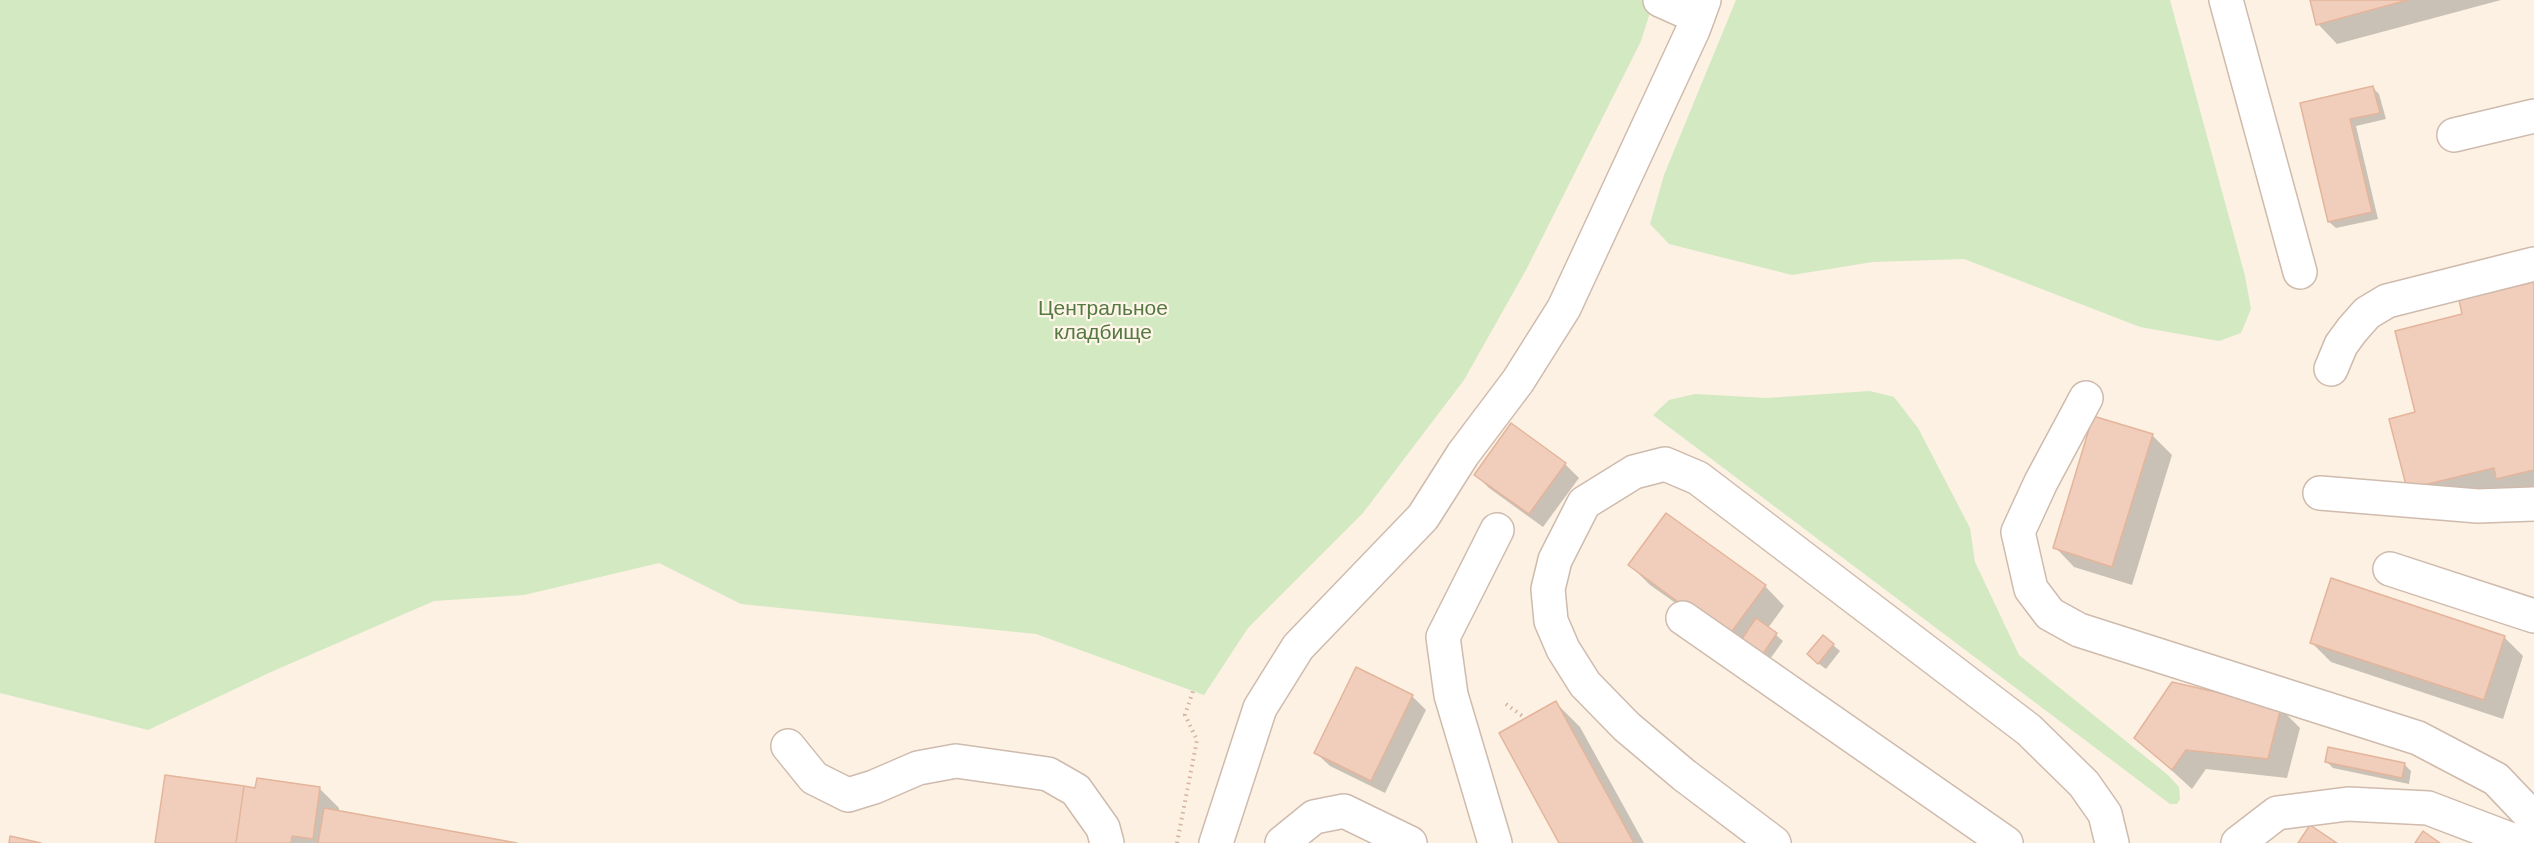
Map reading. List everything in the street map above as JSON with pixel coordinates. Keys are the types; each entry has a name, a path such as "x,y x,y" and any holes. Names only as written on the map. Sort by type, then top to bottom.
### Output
{"lane":[{"path":"1216,843 1260,708 1298,647 1423,517 1463,454 1518,381 1564,308 1701,9 1660,0"},
{"path":"2226,0 2300,272"},
{"path":"2454,135 2534,116"},
{"path":"2331,369 2341,345 2352,330 2367,313 2387,301 2534,264"},
{"path":"2086,398 2041,482 2018,532 2031,589 2050,614 2079,630 2418,738 2496,779 2534,819"},
{"path":"1774,843 1684,776 1627,727 1585,684 1563,649 1551,621 1548,589 1555,561 1584,503 1634,472 1665,464 1698,478 2029,730 2084,784 2105,814 2112,843"},
{"path":"2320,493 2478,506 2534,504"},
{"path":"1495,843 1451,695 1443,637 1497,530"},
{"path":"2390,569 2534,616"},
{"path":"1683,618 2006,843"},
{"path":"788,746 814,778 848,795 874,787 918,768 956,761 1048,774 1076,790 1103,828 1107,843"},
{"path":"2238,843 2277,813 2348,804 2428,808 2520,843"},
{"path":"1282,843 1314,817 1344,811 1410,843"}],"path":[{"path":"1177,843 1197,740 1185,716 1193,691"},
{"path":"1506,704 1525,718"}],"green space":[{"name":"Центральное кладбище","path":"0,0 1654,0 1641,41 1526,270 1464,380 1363,513 1248,628 1204,695 1036,634 741,604 659,563 524,595 434,601 271,672 148,730 0,693"},
{"path":"1736,0 2170,0 2245,276 2251,309 2241,333 2219,341 2140,327 1964,259 1873,262 1792,275 1669,244 1650,224 1664,175"},
{"path":"1870,391 1894,397 1918,428 1970,528 1975,562 2019,655 2168,775 2179,787 2180,799 2177,804 2170,804 1653,415 1669,400 1695,394 1766,398"}],"building":[{"path":"2310,0 2408,0 2316,25"},
{"path":"2373,86 2380,113 2350,119 2372,212 2328,222 2300,103"},
{"path":"2534,282 2534,470 2496,479 2494,468 2407,489 2389,419 2415,412 2395,331 2462,314 2459,300"},
{"path":"2093,416 2153,434 2112,567 2053,548"},
{"path":"1511,423 1566,463 1529,514 1474,475"},
{"path":"1666,513 1766,585 1727,638 1628,565"},
{"path":"2331,578 2505,636 2484,700 2310,643"},
{"path":"1756,618 1777,633 1758,661 1737,646"},
{"path":"1823,635 1834,644 1818,664 1807,654"},
{"path":"1356,667 1413,695 1371,781 1314,753"},
{"path":"2172,682 2281,707 2268,759 2186,750 2172,770 2134,738"},
{"path":"1556,701 1634,843 1559,843 1499,733"},
{"path":"2328,747 2405,763 2402,778 2325,762"},
{"path":"165,775 244,786 236,843 155,843"},
{"path":"257,778 320,787 313,839 292,836 291,843 236,843 244,786 255,788"},
{"path":"324,808 517,843 318,843"},
{"path":"2310,825 2337,843 2298,843"},
{"path":"2423,831 2440,843 2415,843"},
{"path":"10,836 41,843 9,843"}]}
